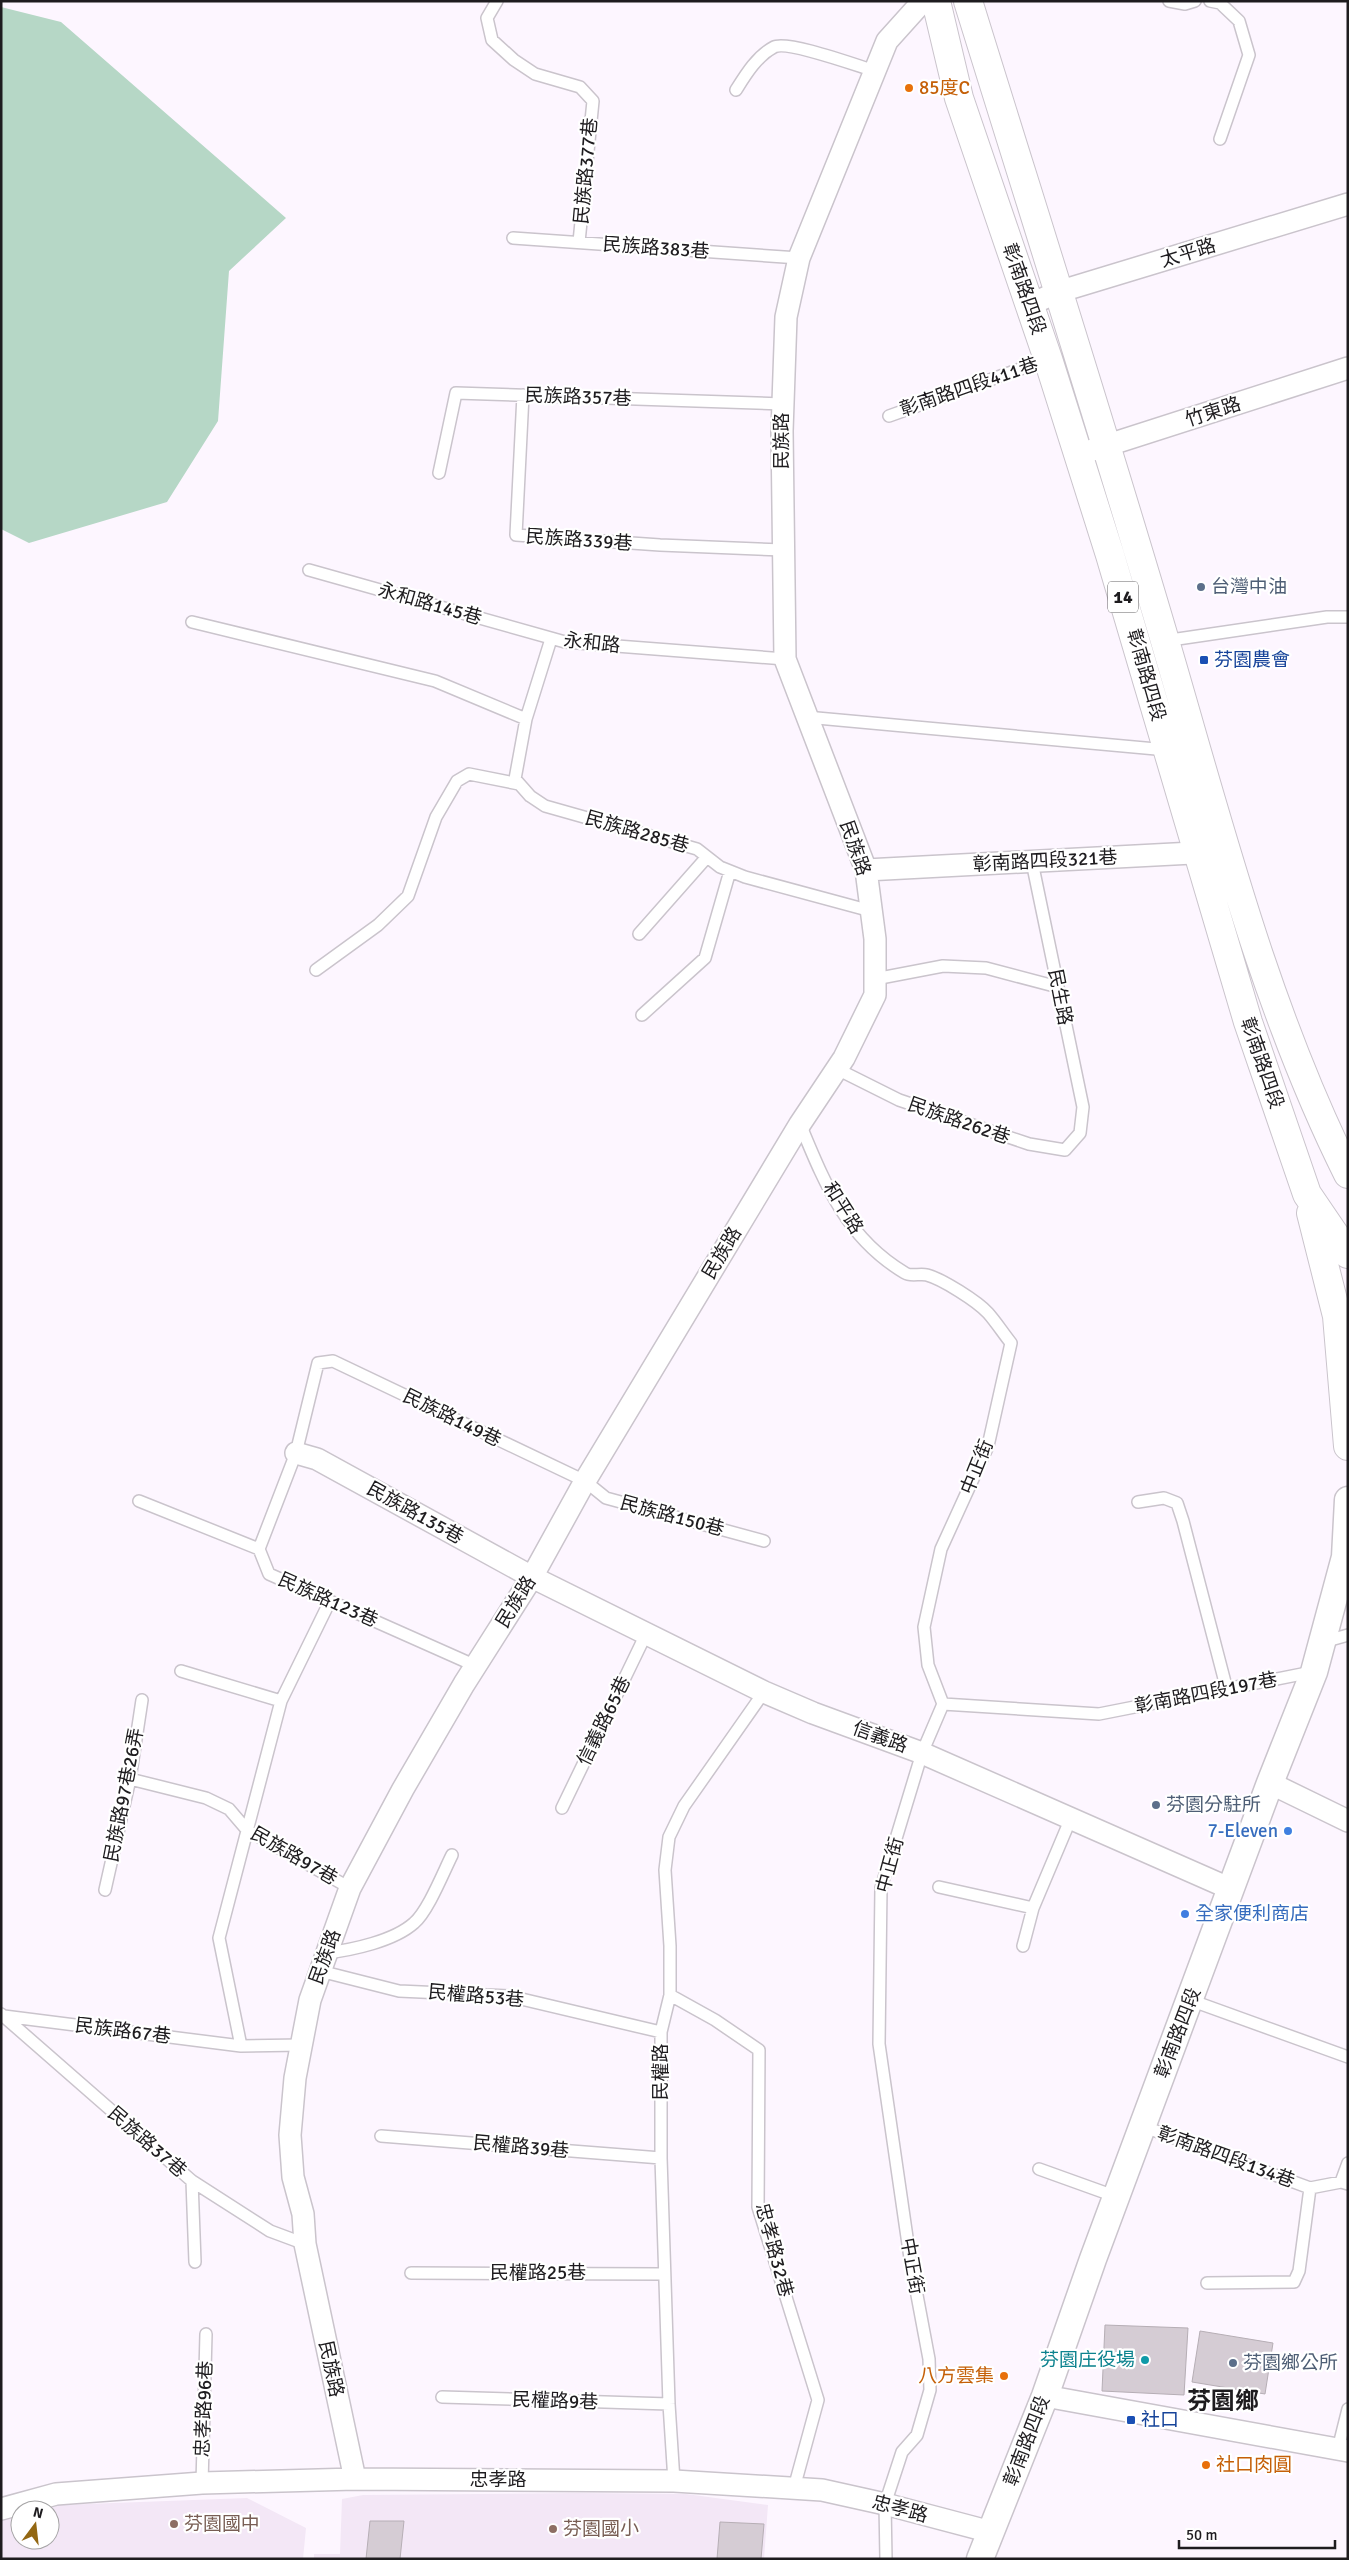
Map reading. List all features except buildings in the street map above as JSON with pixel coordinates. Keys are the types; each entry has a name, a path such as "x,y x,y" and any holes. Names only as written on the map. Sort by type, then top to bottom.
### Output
{"main road":[{"name":"彰南路四段","path":"936,1 959,98 1048,359 1077,455 1152,644 1168,750 1330,1138 1348,1174"},
{"name":"彰南路四段","path":"968,1 1107,447 1152,644 1212,852 1248,1022 1307,1194 1348,1254"},
{"path":"1307,1194 1337,1316 1348,1446"}],"street":[{"name":"民族路","path":"355,2479 305,2244 303,2214 293,2177 290,2135 295,2078 301,2046 310,2000 323,1962 350,1888 403,1789 476,1666 532,1577 585,1482 800,1124 837,1069 875,995 875,939 866,870 785,659 783,404 786,317 799,258 887,41 923,1"},
{"name":"太平路","path":"1029,305 1058,292 1348,204"},
{"name":"竹東路","path":"1077,455 1107,447 1348,368"},
{"name":"彰南路四段321巷","path":"866,870 1212,852"},
{"name":"民族路135巷","path":"296,1453 317,1459 532,1577"},
{"name":"彰南路四段","path":"980,2559 1045,2396 1142,2126 1270,1783 1314,1672 1344,1556 1348,1500"},
{"name":"信義路","path":"532,1577 764,1692 813,1713 922,1752 1232,1889"},
{"path":"1270,1783 1348,1822"},
{"path":"1045,2396 1343,2450"},
{"name":"忠孝路","path":"1,2509 56,2494 202,2483 355,2479 674,2481 822,2490 885,2504 991,2532"}],"lane":[{"name":"民族路377巷","path":"497,1 487,18 492,40 514,60 535,74 580,87 593,101 579,242"},
{"path":"1169,1 1185,4 1195,1"},
{"path":"1215,2 1239,21 1249,55 1220,139"},
{"path":"736,90 762,54 776,45 791,46 875,72"},
{"name":"民族路383巷","path":"513,238 799,258"},
{"name":"彰南路四段411巷","path":"889,416 1048,359"},
{"name":"民族路357巷","path":"439,473 456,393 783,404"},
{"name":"民族路339巷","path":"523,396 516,535 660,545 783,550"},
{"name":"永和路145巷","path":"309,570 551,639"},
{"path":"1152,644 1327,617 1348,617"},
{"path":"192,622 434,681 526,719"},
{"name":"永和路","path":"519,784 514,779 526,719 551,639 565,642 785,659"},
{"path":"806,717 1168,750"},
{"path":"316,970 378,925 408,896 436,817 457,781 469,774 519,784"},
{"name":"民族路285巷","path":"519,784 530,796 545,806 697,849 720,867 730,871 871,910"},
{"path":"639,934 706,857"},
{"name":"民生路","path":"1032,862 1083,1107 1080,1133"},
{"path":"642,1015 705,958 730,871"},
{"path":"875,980 942,966 986,968 1058,987"},
{"name":"民族路262巷","path":"837,1069 899,1100 1029,1144 1065,1150 1080,1133"},
{"name":"和平路","path":"800,1124 818,1167 844,1216 871,1249 907,1274"},
{"name":"中正街","path":"886,2559 885,2504 902,2452 917,2435 930,2390 929,2359 910,2258 879,2044 881,1888 922,1752 943,1704 928,1665 924,1627 941,1549 988,1446 1011,1343 986,1311 944,1283 926,1274 907,1274"},
{"name":"民族路149巷","path":"296,1453 318,1363 333,1361 585,1482"},
{"path":"139,1501 260,1549 296,1453"},
{"name":"民族路150巷","path":"585,1482 606,1498 764,1541"},
{"path":"1138,1502 1164,1498 1177,1503 1184,1521 1227,1690"},
{"name":"民族路123巷","path":"260,1549 270,1574 476,1666"},
{"path":"241,2046 220,1938 281,1701 330,1601"},
{"name":"信義路65巷","path":"562,1808 646,1634"},
{"path":"1321,1643 1348,1635"},
{"path":"182,1672 281,1701"},
{"name":"彰南路四段197巷","path":"943,1704 1099,1714 1314,1672"},
{"name":"民權路","path":"674,2481 669,2404 661,2158 660,2032 670,1994 670,1946 665,1870 669,1837 684,1806 764,1692"},
{"name":"民族路97巷26弄","path":"105,1890 130,1779 142,1700"},
{"name":"民族路97巷","path":"130,1779 206,1798 229,1809 247,1830 350,1888"},
{"path":"1023,1946 1033,1908 1071,1818"},
{"path":"323,1962 394,1935 415,1923 433,1894 452,1855"},
{"path":"939,1887 1033,1908"},
{"name":"民權路53巷","path":"323,1962 399,1990 509,1996 660,2032"},
{"name":"忠孝路32巷","path":"670,1994 715,2020 759,2050 758,2207 818,2400 794,2488"},
{"path":"1190,2000 1348,2057"},
{"name":"民族路67巷","path":"3,2015 241,2046 301,2046"},
{"name":"民族路37巷","path":"3,2015 192,2181 270,2231 305,2244"},
{"name":"彰南路四段134巷","path":"1142,2126 1310,2188"},
{"name":"民權路39巷","path":"381,2136 661,2158"},
{"path":"1207,2283 1294,2282 1300,2271 1310,2188 1345,2183 1348,2163"},
{"path":"1040,2169 1117,2197"},
{"path":"192,2181 195,2262"},
{"name":"民權路25巷","path":"411,2273 664,2274"},
{"name":"忠孝路96巷","path":"202,2483 206,2334"},
{"name":"民權路9巷","path":"442,2397 669,2404"},
{"path":"1343,2450 1348,2409"}],"shaded area":[{"name":"芬園國小","path":"686,2494 768,2505 764,2559 314,2559 314,2554 340,2554 342,2499 363,2495"},
{"name":"芬園國中","path":"247,2498 306,2528 303,2559 1,2559 1,2519 10,2517 10,2550 60,2550 60,2505"}],"green space":[{"path":"1,7 61,22 286,218 229,271 218,421 167,502 29,543 1,529"}],"place":[{"name":"85度C","path":"909,88"},
{"name":"台灣中油","path":"1201,587"},
{"name":"芬園農會","path":"1204,660"},
{"name":"芬園分駐所","path":"1156,1805"},
{"name":"7-Eleven","path":"1288,1831"},
{"name":"全家便利商店","path":"1185,1914"},
{"name":"芬園庄役場","path":"1145,2360"},
{"name":"芬園鄉公所","path":"1233,2363"},
{"name":"八方雲集","path":"1004,2376"},
{"name":"社口","path":"1131,2420"},
{"name":"社口肉圓","path":"1206,2465"},
{"name":"芬園國中","path":"174,2524"},
{"name":"芬園國小","path":"553,2529"}],"district":[{"name":"芬園鄉","path":"1223,2401"}]}
